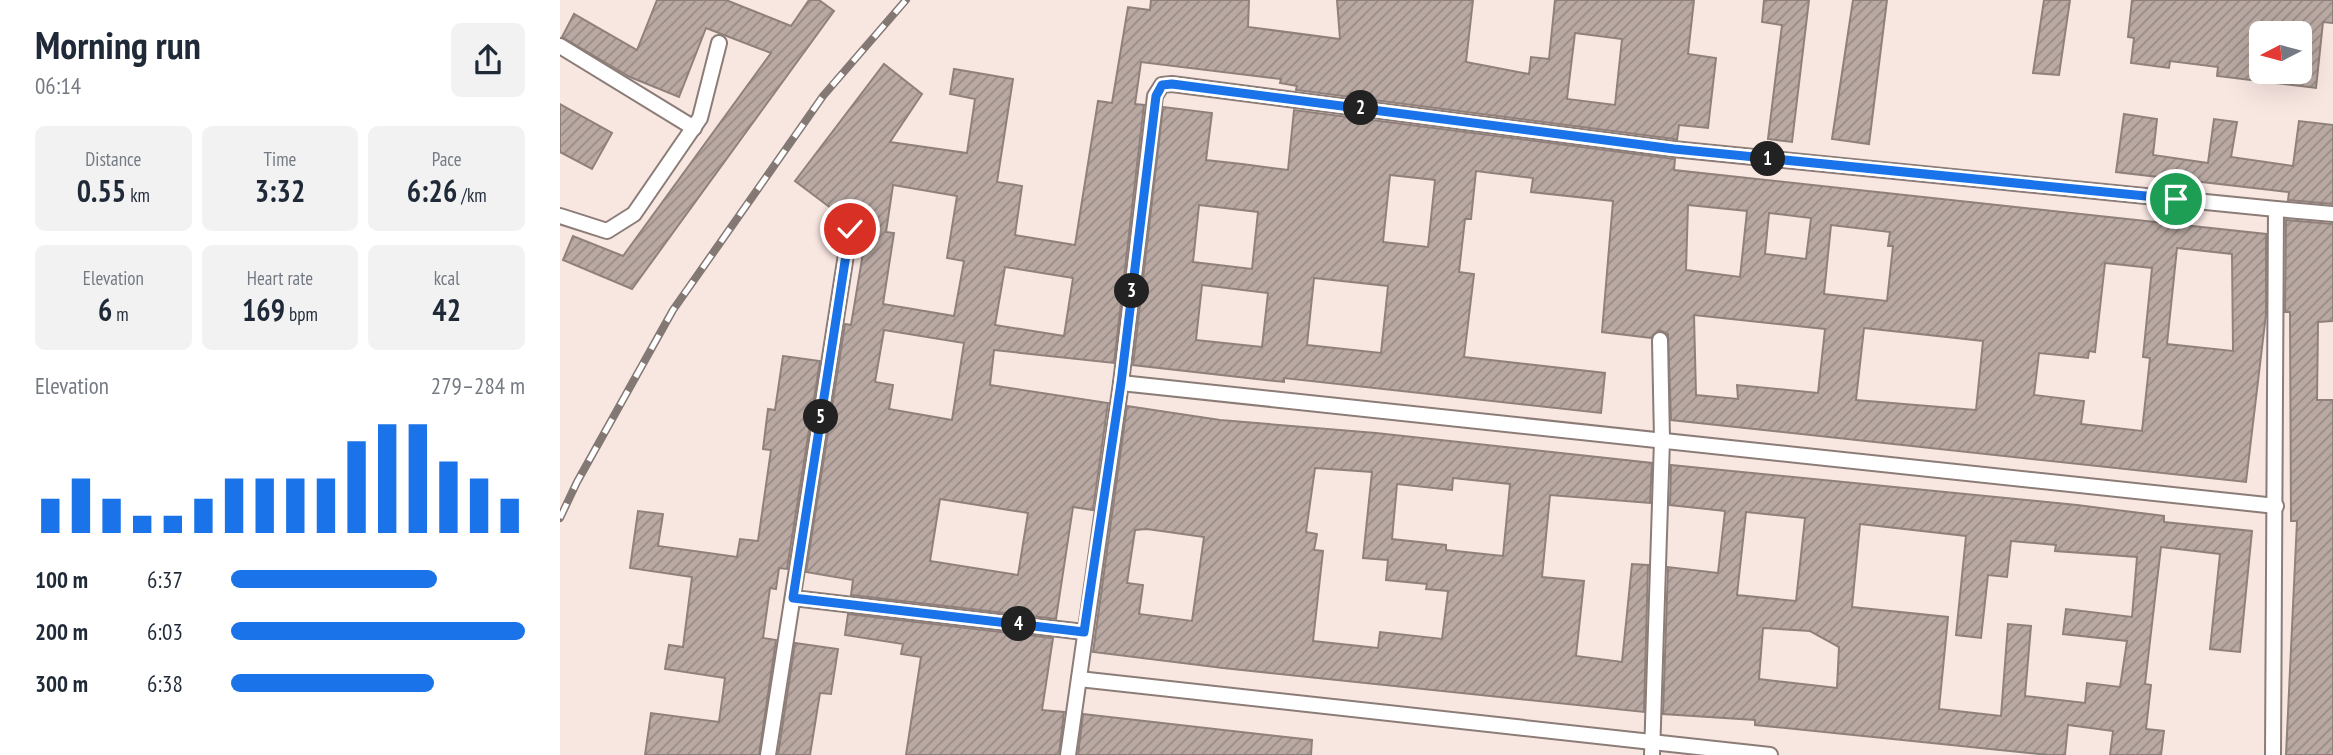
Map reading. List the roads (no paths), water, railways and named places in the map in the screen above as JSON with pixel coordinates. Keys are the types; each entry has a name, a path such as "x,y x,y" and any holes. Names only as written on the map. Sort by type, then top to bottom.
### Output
{"lane":[{"path":"560,216 607,232 634,214 700,118 719,43"},
{"path":"560,46 694,128"},
{"path":"1068,755 1121,383 1156,96 1162,85 1172,84 1674,149 2333,214"},
{"path":"2273,755 2276,209"},
{"path":"768,755 850,229"},
{"path":"1652,748 1662,440 1660,340"},
{"path":"1121,383 2276,506"},
{"path":"793,598 1084,632"},
{"path":"1079,679 1652,748 1770,755"}],"railway":[{"path":"560,518 577,482 673,310 823,96 906,0"}]}
